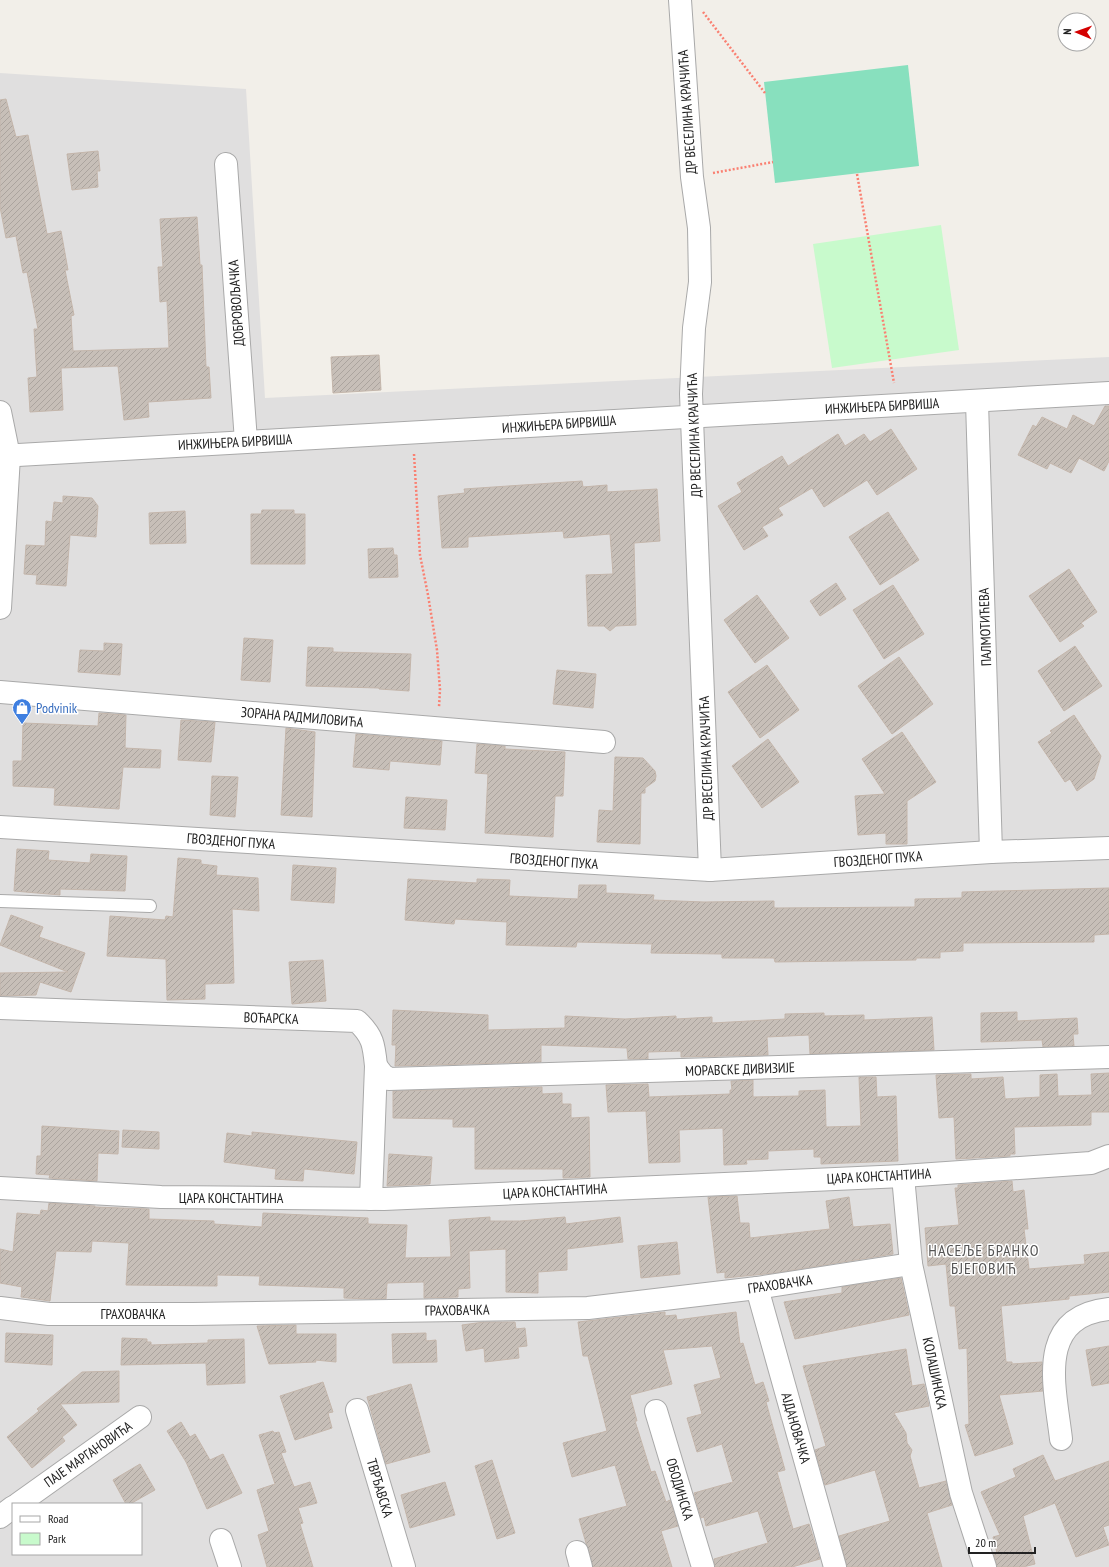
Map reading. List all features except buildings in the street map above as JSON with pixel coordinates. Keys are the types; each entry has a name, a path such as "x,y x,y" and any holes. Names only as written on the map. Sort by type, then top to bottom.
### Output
{"street":[{"name":"ДР ВЕСЕЛИНА КРАЈЧИЋА","path":"689,3 692,176 699,228 700,274 694,328 691,394 710,870"},
{"name":"ДОБРОВОЉАЧКА","path":"226,164 246,441"},
{"name":"ИНЖИЊЕРА БИРВИША","path":"4,456 693,416 977,402 1109,393"},
{"name":"ПАЛМОТИЋЕВА","path":"977,402 991,852"},
{"path":"0,412 4,456 0,608"},
{"name":"ЗОРАНА РАДМИЛОВИЋА","path":"0,692 604,742"},
{"name":"ГВОЗДЕНОГ ПУКА","path":"0,827 710,870 991,852 1109,848"},
{"name":"ВОЋАРСКА","path":"0,1008 357,1021 367,1031 374,1044 376,1066 371,1199"},
{"name":"МОРАВСКЕ ДИВИЗИЈЕ","path":"376,1066 383,1075 389,1079 1109,1057"},
{"name":"ЦАРА КОНСТАНТИНА","path":"0,1188 160,1198 371,1199 903,1176 1091,1163 1109,1156"},
{"name":"КОЛАШИНСКА","path":"903,1176 911,1264 961,1493 985,1567"},
{"name":"ГРАХОВАЧКА","path":"0,1308 49,1314 193,1314 588,1308 757,1288 911,1264"},
{"name":"АЈДАНОВАЧКА","path":"757,1288 835,1567"},
{"path":"1061,1439 1053,1368 1058,1342 1072,1322 1084,1314 1109,1309"},
{"name":"ТВРЂАВСКА","path":"357,1410 404,1567"},
{"name":"ОБОДИНСКА","path":"656,1411 703,1567"},
{"name":"ПАЈЕ МАРГАНОВИЋА","path":"19,1503 140,1417"},
{"path":"0,1517 12,1508"},
{"path":"221,1540 230,1567"}],"lane":[{"path":"0,901 150,906"}],"path":[{"path":"689,3 765,93"},
{"path":"692,176 773,162"},
{"path":"857,174 894,384"},
{"path":"414,433 420,555 428,595 440,690 436,728"}],"shaded area":[{"path":"0,73 246,89 265,398 1109,357 1109,1567 0,1567"}],"green space":[{"path":"908,65 919,166 775,183 764,82"},
{"path":"941,225 959,350 832,368 813,244"}],"place":[{"name":"Podvinik","path":"22,725"}],"district":[{"name":"НАСЕЉЕ БРАНКО БЈЕГОВИЋ","path":"984,1259"}]}
